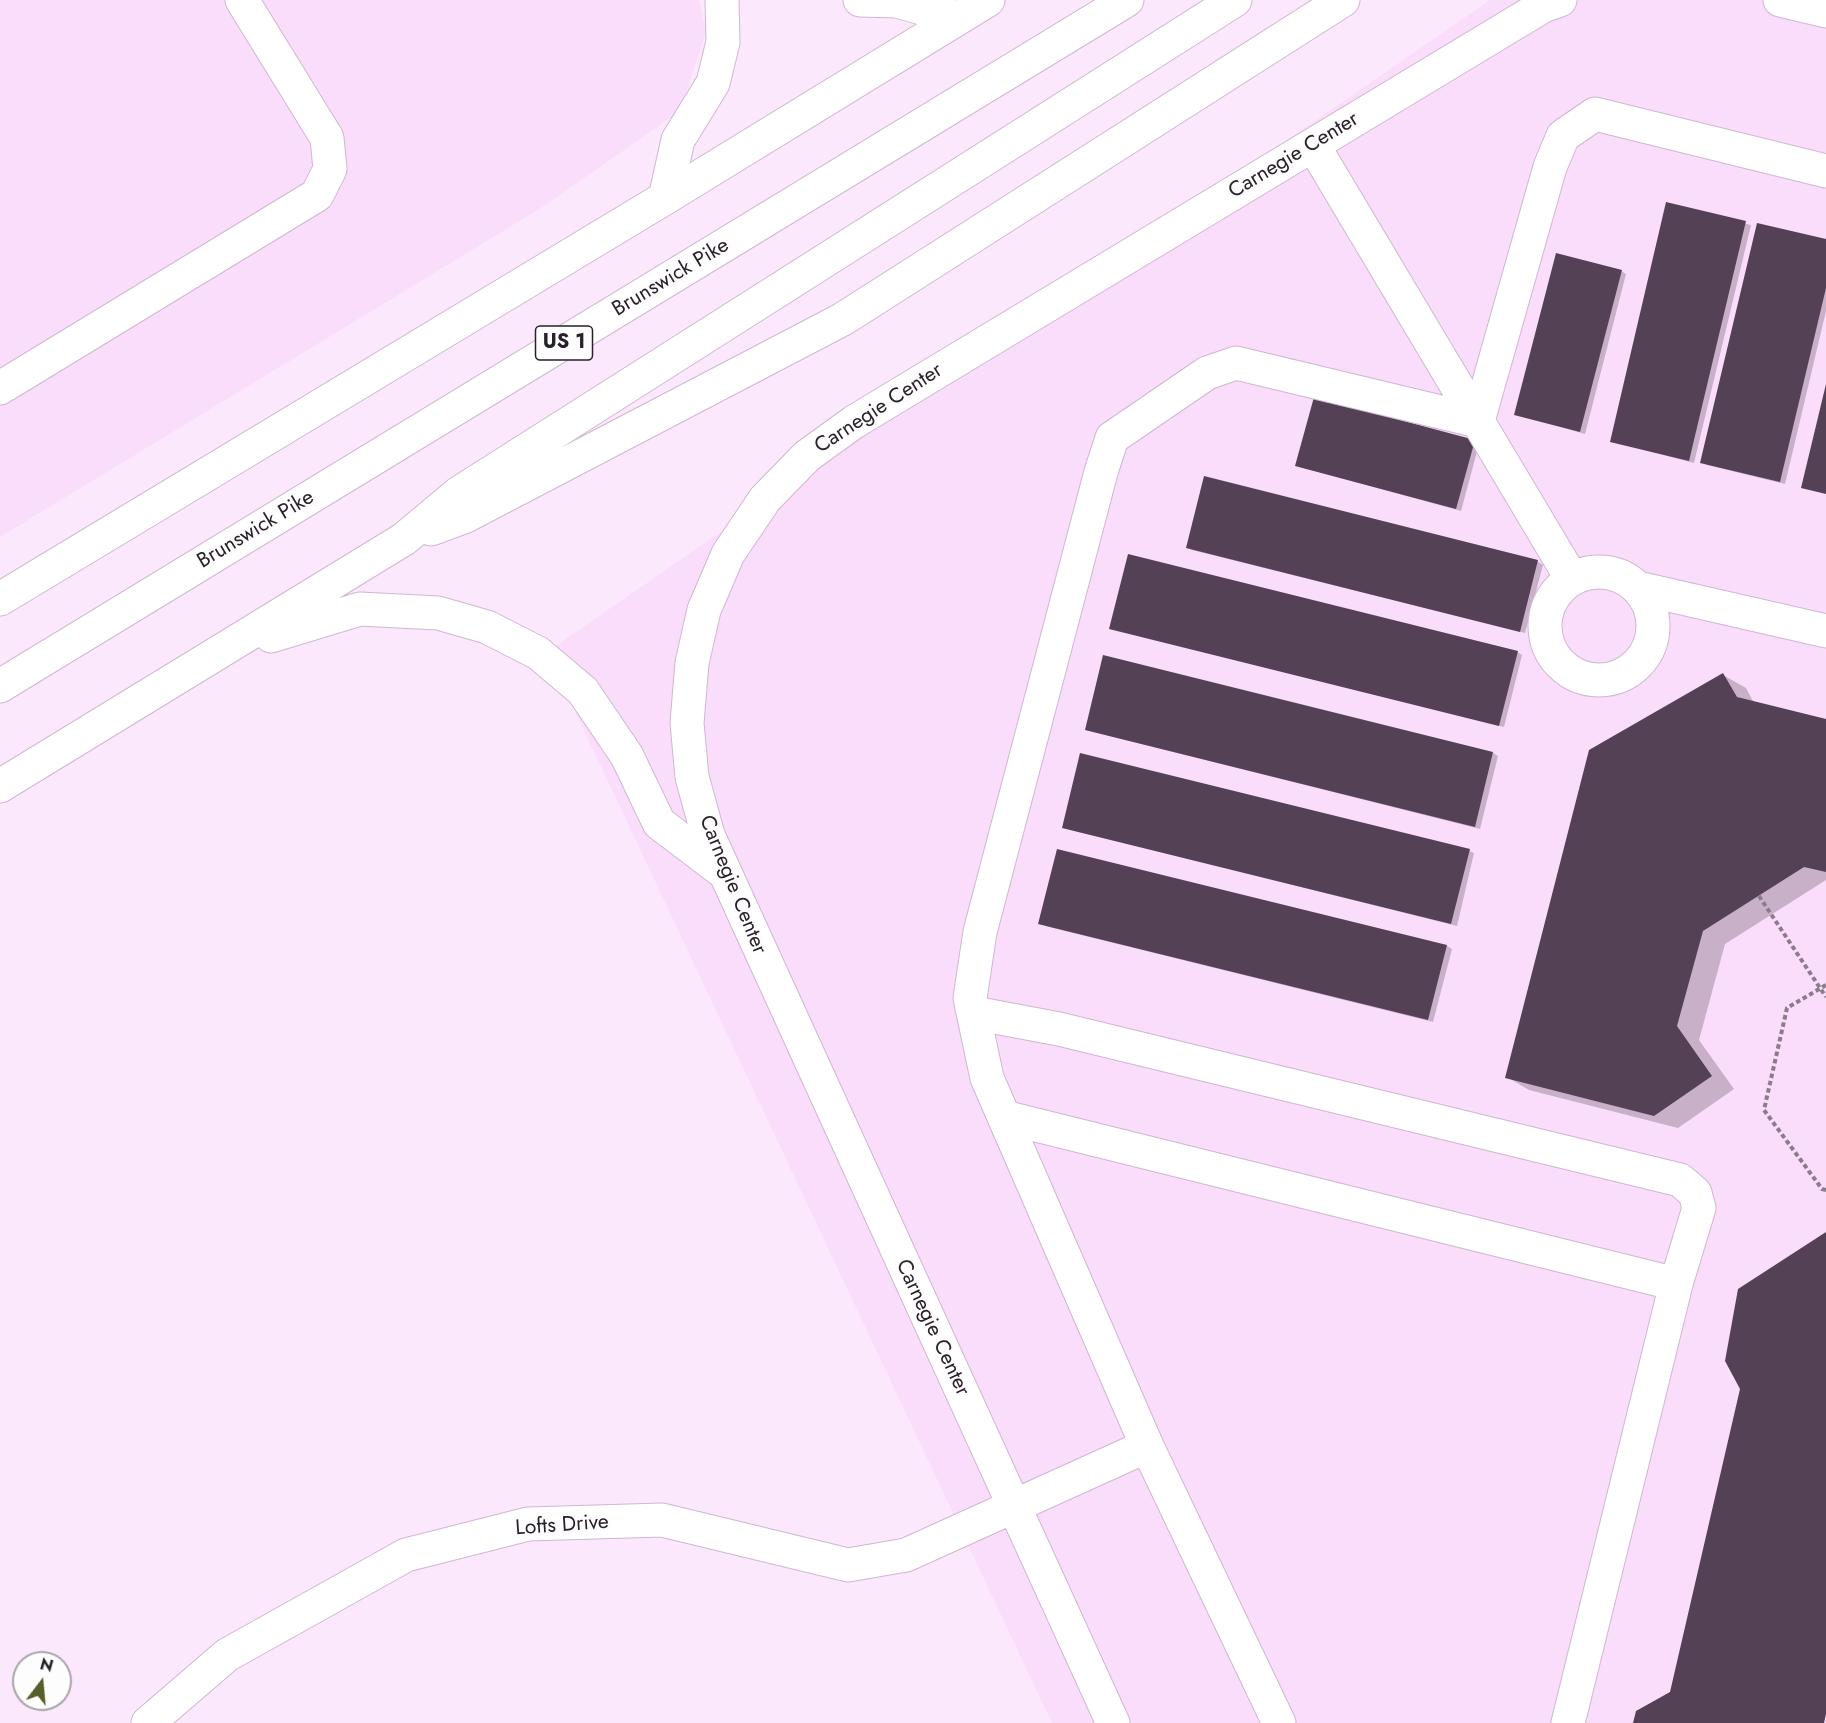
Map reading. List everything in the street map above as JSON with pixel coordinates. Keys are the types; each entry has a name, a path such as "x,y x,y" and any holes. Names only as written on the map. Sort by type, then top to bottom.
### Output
{"main road":[{"path":"0,388 317,195 330,169 327,138 242,0"},
{"path":"665,198 678,140 713,83 723,42 722,0"},
{"path":"860,0 897,1 957,18"},
{"path":"0,599 665,198 988,0"},
{"name":"Brunswick Pike","path":"0,686 1127,0"},
{"path":"0,786 230,648 404,539 459,493 1235,0"},
{"path":"404,539 465,516 843,320 1343,0"},
{"name":"Carnegie Center","path":"1113,1723 721,870 708,835 692,777 687,723 692,663 704,610 728,554 765,499 807,456 854,422 1543,6 1560,0"},
{"path":"1780,0 1826,11"},
{"path":"1478,421 1550,167 1563,136 1595,114 1826,171"},
{"path":"1314,145 1572,579"},
{"path":"1279,1723 1147,1446 987,1078 970,998 980,932 1112,438 1207,373 1236,363 1478,421"},
{"path":"1589,572 1608,572 1624,577 1638,588 1648,602 1653,619 1653,636 1647,652 1636,665 1621,675 1605,680 1588,679 1570,672 1556,660 1547,643 1544,625 1548,607 1557,590 1572,579 1589,572"},
{"path":"1638,588 1826,631"},
{"path":"230,648 360,609 438,613 487,627 538,653 583,691 627,756 659,823 721,870"},
{"path":"974,1013 1059,1029 1680,1180 1695,1193 1699,1208 1676,1284 1568,1723"},
{"path":"1004,1117 1676,1284"},
{"name":"Lofts Drive","path":"148,1723 227,1655 406,1555 528,1524 662,1521 848,1565 906,1555 1147,1446"}],"path":[{"path":"1759,896 1826,997"},
{"path":"1826,985 1787,1008 1764,1110 1822,1189 1826,1190"}],"shaded area":[{"path":"0,0 699,0 706,32 680,111 541,208 0,537"},
{"path":"1490,0 1826,0 1826,1723 1052,1723 547,652"}],"building":[{"path":"1666,202 1746,221 1689,461 1610,442"},
{"path":"1757,223 1826,239 1826,288 1780,482 1700,463"},
{"path":"1556,253 1622,270 1580,432 1514,415"},
{"path":"1826,384 1826,494 1801,488"},
{"path":"1314,397 1475,440 1456,509 1295,466"},
{"path":"1204,476 1538,560 1520,632 1186,548"},
{"path":"1128,554 1518,651 1499,726 1109,629"},
{"path":"1103,655 1493,752 1475,827 1085,730"},
{"path":"1723,673 1737,697 1826,719 1826,872 1804,867 1703,931 1677,1026 1712,1076 1654,1116 1505,1078 1589,750"},
{"path":"1080,753 1470,849 1451,924 1062,828"},
{"path":"1057,849 1447,945 1428,1020 1038,924"},
{"path":"1826,1232 1826,1714 1824,1723 1633,1723 1636,1711 1670,1692 1740,1389 1725,1361 1738,1289"}]}
